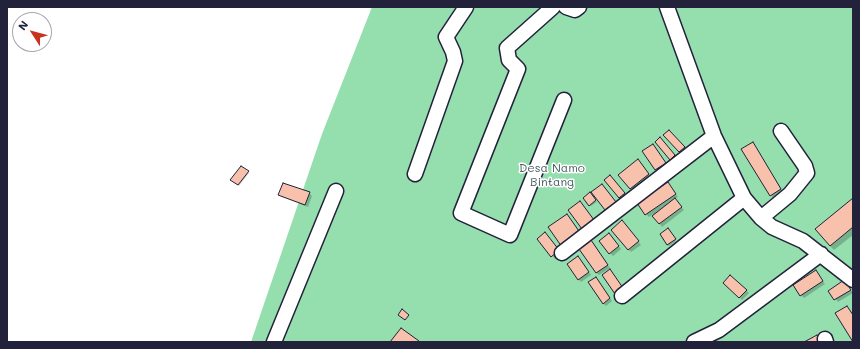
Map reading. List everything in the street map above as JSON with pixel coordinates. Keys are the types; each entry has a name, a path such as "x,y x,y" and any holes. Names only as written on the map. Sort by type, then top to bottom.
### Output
{"street":[{"path":"415,174 455,61 453,52 446,37 466,7"},
{"path":"553,7 506,48 509,60 518,69 461,213 510,235 564,100"},
{"path":"566,7 575,10 580,7"},
{"path":"667,7 714,136 744,198 761,218 772,227 803,241 822,254 853,280"},
{"path":"761,218 790,194 807,173 805,166 781,131"},
{"path":"562,253 714,136"},
{"path":"274,342 336,191"},
{"path":"622,296 744,198"},
{"path":"694,342 719,330 822,254"}],"green space":[{"name":"Desa Namo Bintang","path":"372,7 853,7 853,342 251,342 322,134"}],"building":[{"path":"669,130 685,147 679,152 663,135"},
{"path":"660,137 675,155 670,160 655,142"},
{"path":"753,142 781,189 770,196 741,149"},
{"path":"653,144 666,163 655,170 642,151"},
{"path":"638,159 649,174 630,189 618,175"},
{"path":"241,166 249,171 238,185 230,180"},
{"path":"610,175 625,193 619,198 604,180"},
{"path":"668,182 676,194 645,215 637,203"},
{"path":"283,183 310,192 305,205 278,195"},
{"path":"602,184 616,202 605,210 591,192"},
{"path":"590,192 596,200 589,206 583,198"},
{"path":"675,198 682,207 659,224 652,216"},
{"path":"853,198 853,227 830,246 815,229"},
{"path":"580,201 594,220 582,229 568,210"},
{"path":"567,214 581,234 562,247 548,227"},
{"path":"622,220 639,241 628,250 611,230"},
{"path":"668,228 676,239 667,245 660,234"},
{"path":"545,232 559,250 551,257 537,239"},
{"path":"609,233 619,246 609,254 599,241"},
{"path":"591,240 608,265 596,273 579,249"},
{"path":"578,256 589,272 578,280 567,264"},
{"path":"610,269 623,288 615,294 602,275"},
{"path":"816,270 823,281 800,296 793,285"},
{"path":"730,275 747,290 739,298 723,283"},
{"path":"596,277 610,298 603,304 588,282"},
{"path":"844,280 851,290 834,300 828,291"},
{"path":"847,306 853,315 853,342 835,313"},
{"path":"402,309 409,315 405,320 398,315"},
{"path":"401,328 419,341 390,342"},
{"path":"817,335 821,342 804,342"}]}
